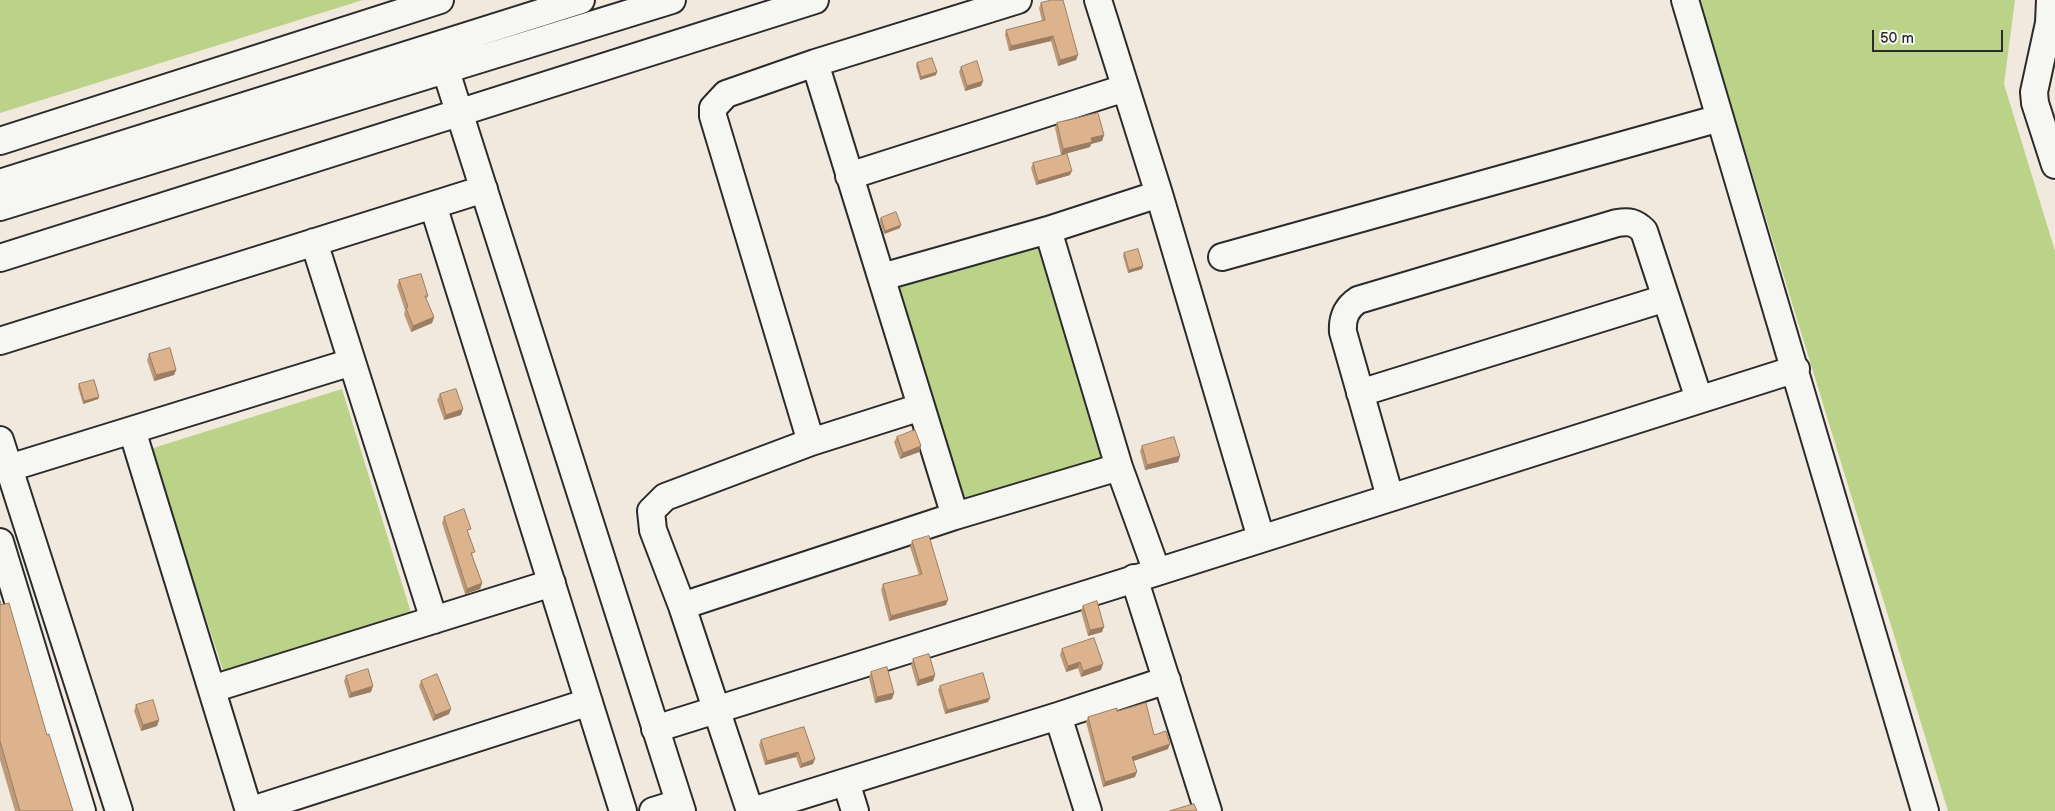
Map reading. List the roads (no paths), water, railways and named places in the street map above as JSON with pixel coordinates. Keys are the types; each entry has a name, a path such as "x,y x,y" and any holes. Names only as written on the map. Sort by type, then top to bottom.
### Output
{"street":[{"path":"0,141 440,0"},
{"path":"0,183 581,0"},
{"path":"0,206 446,71 625,7 672,0"},
{"path":"0,258 459,111 815,0"},
{"path":"811,442 713,116 713,108 726,94 815,63 1018,0"},
{"path":"1098,0 1159,194 1261,538"},
{"path":"1685,0 1796,369 1925,811"},
{"path":"2050,0 2049,23 2034,92 2035,103 2055,165"},
{"path":"815,63 955,516"},
{"path":"446,71 681,807 652,811"},
{"path":"849,176 1125,88"},
{"path":"1222,257 1720,118"},
{"path":"0,341 484,189"},
{"path":"882,277 1048,230 1159,194"},
{"path":"433,205 623,811"},
{"path":"1390,497 1342,323 1349,306 1358,300 1402,286 1617,223 1630,222 1637,224 1644,231 1700,399"},
{"path":"1048,230 1119,466 1146,575 1167,680 1208,811"},
{"path":"314,242 434,620"},
{"path":"1360,392 1666,298"},
{"path":"9,468 352,362"},
{"path":"655,729 1796,369"},
{"path":"921,407 811,442 665,497 651,511 653,530 682,606 751,811 1058,716 1167,680"},
{"path":"132,430 249,811 589,702"},
{"path":"0,440 118,811"},
{"path":"682,606 955,516 1119,466"},
{"path":"0,542 82,811"},
{"path":"212,689 552,583"},
{"path":"1058,716 1088,811"},
{"path":"846,782 855,811"}]}
